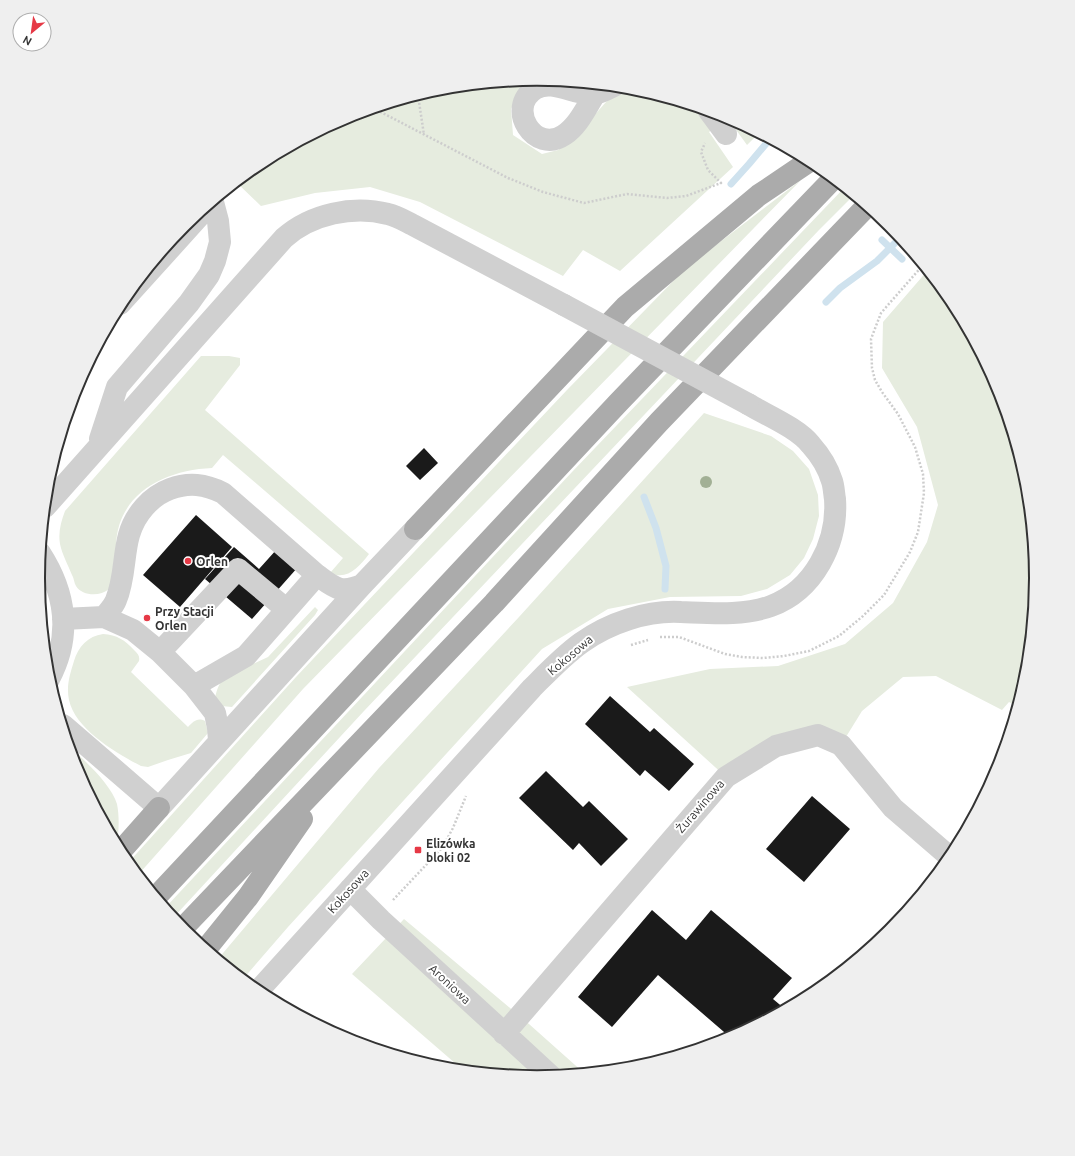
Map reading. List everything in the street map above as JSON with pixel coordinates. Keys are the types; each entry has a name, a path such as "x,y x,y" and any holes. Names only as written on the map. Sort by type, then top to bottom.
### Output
{"main road":[{"path":"415,529 625,307 759,195 804,165"},
{"path":"159,893 618,403 830,182"},
{"path":"187,924 494,603 659,422 864,209"},
{"path":"209,945 248,897 343,761"},
{"path":"125,847 159,808"}],"street":[{"path":"715,119 726,134"},
{"path":"98,448 117,387 189,303 209,275 216,261 220,242 218,221 214,207"},
{"name":"Kokosowa","path":"51,500 284,238 307,222 329,215 345,212 365,211 389,214 414,225 748,404 798,433 810,443 826,467 832,482 835,521 829,546 817,570 797,591 771,606 747,611 654,613 623,622 596,633 582,642 565,656 532,688 263,986"},
{"path":"104,617 116,602 122,584 129,534 140,513 152,498 165,491 184,485 202,484 223,493 317,575 332,586 341,590 351,589 362,585"},
{"path":"69,731 159,808 219,740 415,529"},
{"path":"46,562 59,591 63,619 63,632 60,651 53,670"},
{"path":"160,652 238,569 286,609"},
{"path":"194,686 246,656 317,575"},
{"path":"63,619 104,617 134,630 160,652 194,686 215,713 219,740"},
{"name":"Żurawinowa","path":"504,1034 726,776 776,746 818,735 841,745 893,808 946,854"},
{"name":"Aroniowa","path":"350,889 381,920 543,1070"}],"path":[{"path":"419,100 424,135"},
{"path":"380,112 508,178 543,192 584,203 627,194 667,198 686,196 721,183 708,170 701,152 706,139 726,134"}],"shaded area":[{"path":"523,86 511,109 513,135 542,154 558,150 574,138 616,92 665,102 703,115 713,129 709,132 733,167 620,271 583,250 563,276 420,202 370,187 315,193 261,206 240,186 291,151 320,136 349,123 410,102 441,95 505,87"},
{"path":"734,126 756,136 747,145"},
{"path":"801,180 303,689 142,871 132,858 296,677 567,390 686,268"},
{"path":"841,191 851,198 364,711 177,914 168,904 572,472"},
{"path":"925,274 947,304 964,332 993,390 1004,420 1021,482 1029,546 1029,610 1026,642 1021,674 1013,704 1009,702 1002,710 936,676 903,677 862,711 841,745 818,735 726,777 627,687 710,669 778,666 845,644 893,603 927,542 938,505 917,427 882,368 883,322"},
{"path":"201,356 229,356 240,358 240,365 205,410 369,554 357,568 347,574 336,575 330,573 343,558 223,455 212,468 177,474 161,480 147,488 135,498 125,511 119,527 116,545 116,572 109,589 105,592 96,594 82,592 75,585 73,576 60,544 60,527 65,511"},
{"path":"704,413 771,436 793,451 809,469 818,495 819,516 813,539 804,558 790,575 767,589 741,596 670,597 608,609 542,649 288,927 247,975 238,969 221,955 379,768 519,617"},
{"path":"315,607 318,610 315,615 232,707 221,706 215,698 218,686 225,677 268,657"},
{"path":"103,634 120,639 127,643 137,653 139,656 139,661 131,672 188,727 197,720 205,721 208,733 191,753 148,767 141,766 109,747 79,721 73,711 68,695 68,685 71,671 78,651 84,643 93,637"},
{"path":"78,754 103,781 114,796 117,804 119,824 118,836 96,796"},
{"path":"404,919 529,1024 579,1068 538,1070 505,1069 455,1063 352,974"}],"building":[{"path":"424,448 438,463 420,480 406,466"},
{"name":"Orlen","path":"196,515 232,547 180,607 143,575"},
{"name":"Orlen","path":"234,547 259,569 277,549 298,567 252,619 205,579"},
{"path":"610,696 650,732 654,728 694,764 669,791 645,770 640,776 585,724"},
{"path":"546,771 583,807 589,801 628,839 601,866 579,843 573,850 519,798"},
{"path":"812,796 850,829 804,882 766,849"},
{"path":"652,910 686,940 711,910 792,978 773,999 782,1006 725,1033 658,975 612,1027 578,997"}],"waterway":[{"path":"731,184 767,142"},
{"path":"882,240 902,259"},
{"path":"826,302 840,288 877,261 897,241"},
{"path":"644,497 656,528 666,566 665,589"}],"place":[{"name":"Orlen","path":"188,561"},
{"name":"Przy Stacji Orlen","path":"147,618"},
{"name":"Elizówka bloki 02","path":"418,850"}]}
